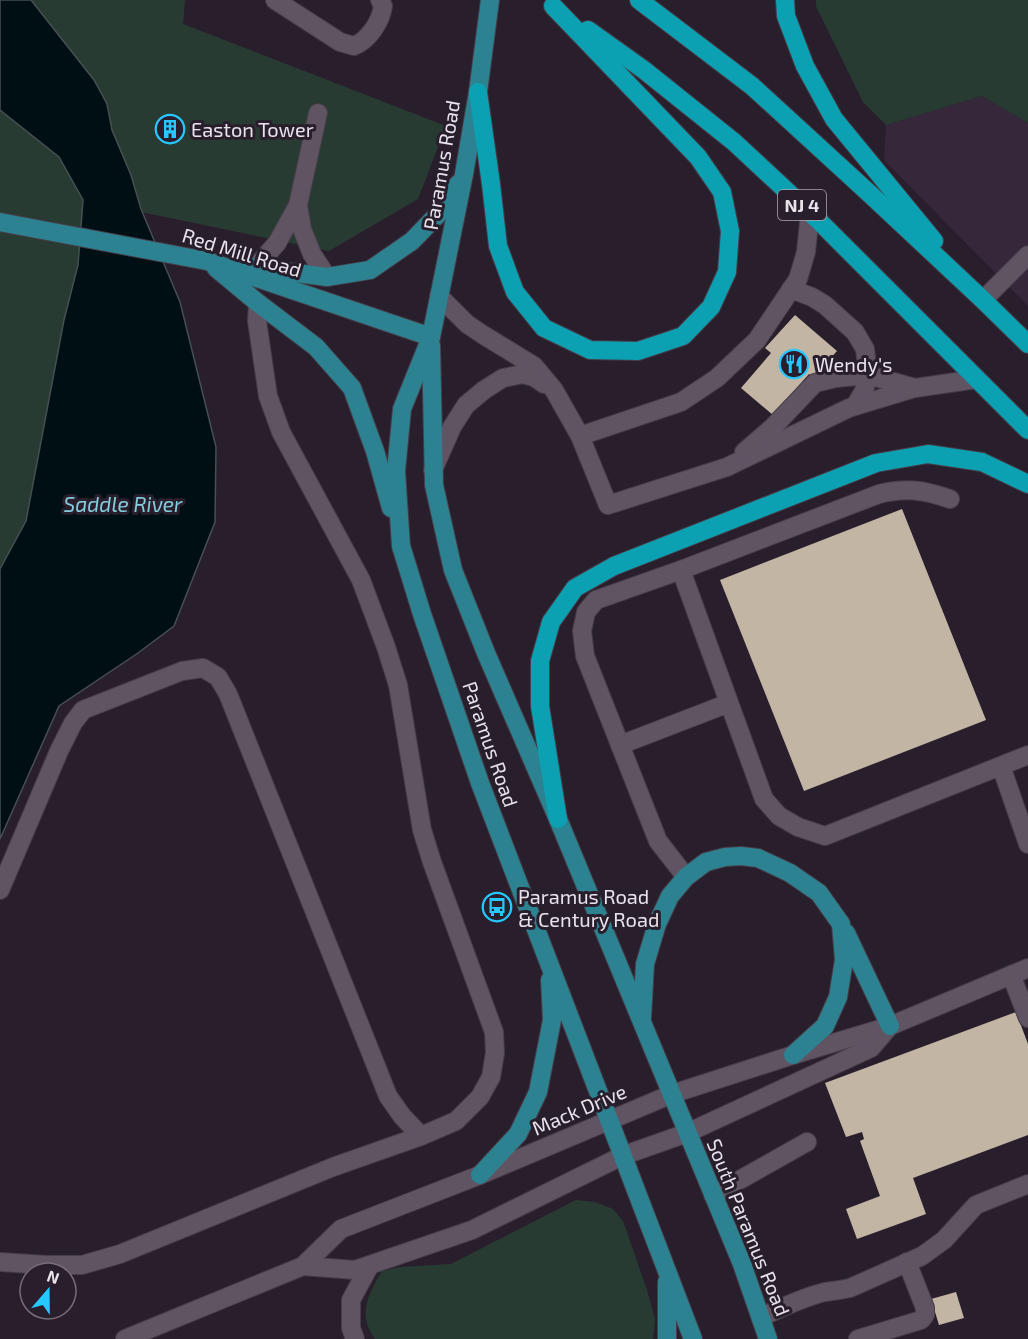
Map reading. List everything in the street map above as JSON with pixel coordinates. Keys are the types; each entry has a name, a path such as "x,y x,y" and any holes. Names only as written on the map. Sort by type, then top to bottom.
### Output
{"highway":[{"name":"NJ 4","path":"639,0 752,86 880,203 1028,344"},
{"path":"785,0 786,16 805,66 834,119 983,300"},
{"name":"NJ 4","path":"549,3 644,70 725,135 810,213 1028,430"},
{"path":"478,92 492,184 498,246 515,292 544,328 590,350 638,351 683,336 711,307 727,272 730,231 722,192 698,157 549,3"},
{"path":"558,819 540,706 540,660 551,622 575,588 614,566 876,463 928,454 982,462 1028,484"}],"main road":[{"name":"Paramus Road","path":"489,4 478,92 464,174 431,337 402,409 396,471 401,546 480,783 622,1156"},
{"path":"207,261 327,278 370,270 412,241 441,211 464,174"},
{"name":"Red Mill Road","path":"0,222 207,261 431,337"},
{"path":"207,261 316,347 351,388 375,451 401,546"},
{"name":"Paramus Road","path":"431,337 434,485 453,570 687,1133"},
{"path":"642,1022 645,964 657,924 670,896 686,877 706,862 725,856 741,855 758,858 790,873 819,893 841,924 890,1026"},
{"path":"793,1055 825,1026 838,997 844,960 841,924"},
{"path":"480,1175 518,1134 538,1092 552,1020 550,967"},
{"name":"South Paramus Road","path":"687,1133 742,1264 768,1339"},
{"path":"622,1156 693,1339"},
{"path":"667,1271 667,1339"}],"lane":[{"path":"275,0 340,42 354,46 366,40 380,18 383,6 380,0"},
{"path":"255,268 277,243 298,205 318,113"},
{"path":"298,205 312,254 327,278"},
{"path":"580,436 681,402 717,378 757,340 798,279 806,252 810,213"},
{"path":"983,300 1028,255"},
{"path":"791,289 825,305 855,332 865,349 868,375 864,391 855,406"},
{"path":"439,296 467,324 534,366 554,390 580,436 608,505 727,467 849,408 915,388 976,379"},
{"path":"0,1262 82,1265 120,1254 333,1167 456,1121 480,1097 491,1077 495,1053 494,1032 422,830 398,685 361,580 281,432 268,396 256,321 258,303"},
{"path":"434,470 452,427 466,405 484,390 503,378 524,374 534,377 554,390"},
{"path":"727,467 773,427 815,383 836,378 868,375 915,388"},
{"path":"686,877 658,841 585,656 582,630 586,612 596,600 879,494 895,490 913,490 933,493 950,499"},
{"path":"681,570 764,800 779,816 798,827 825,836 1028,755"},
{"path":"0,890 59,751 73,723 83,710 182,671 202,668 218,677 228,694 388,1096 402,1116 421,1136"},
{"path":"620,745 729,703"},
{"path":"1001,766 1028,844"},
{"path":"1020,971 1028,1018"},
{"name":"Mack Drive","path":"125,1339 303,1266 341,1229 480,1175 672,1094 890,1026 1020,971"},
{"name":"Mack Drive","path":"303,1266 355,1270 472,1230 622,1156 687,1133 871,1048 890,1026"},
{"path":"713,1195 807,1142"},
{"path":"761,1317 801,1299 850,1288 922,1256 944,1240 976,1205 1028,1184"},
{"path":"858,1339 921,1320 925,1315 907,1262"},
{"path":"355,1339 351,1328 351,1300 370,1265"}],"shaded area":[{"path":"982,96 1028,123 1028,306 884,160 886,125"}],"green space":[{"path":"0,0 185,0 183,24 446,126 418,199 329,251 83,200 78,265 64,320 26,521 0,569"},
{"path":"816,0 1028,0 1028,123 982,96 886,125 863,102 816,6"},
{"path":"576,1200 595,1202 613,1209 623,1221 655,1319 653,1339 375,1339 367,1321 366,1305 372,1288 382,1271 400,1267 451,1264"}],"water":[{"name":"Saddle River","path":"0,0 31,0 94,80 107,104 112,130 131,175 141,209 180,302 216,447 215,522 174,626 59,706 0,839 0,569 26,521 64,320 78,265 83,200 59,157 0,110"}],"building":[{"name":"Easton Tower","path":"162,118 179,120 177,140 160,138"},
{"name":"Wendy's","path":"795,315 837,351 813,378 809,374 773,415 741,388 771,353 765,348"},
{"path":"902,509 986,720 804,791 720,580"},
{"path":"1016,1012 1028,1044 1028,1135 913,1178 926,1214 857,1239 846,1209 880,1196 860,1141 864,1139 862,1132 846,1137 825,1083"},
{"path":"956,1292 964,1318 939,1325 931,1299"}],"place":[{"name":"Easton Tower","path":"170,129"},
{"name":"Wendy's","path":"794,364"},
{"name":"Paramus Road & Century Road","path":"497,907"}]}
